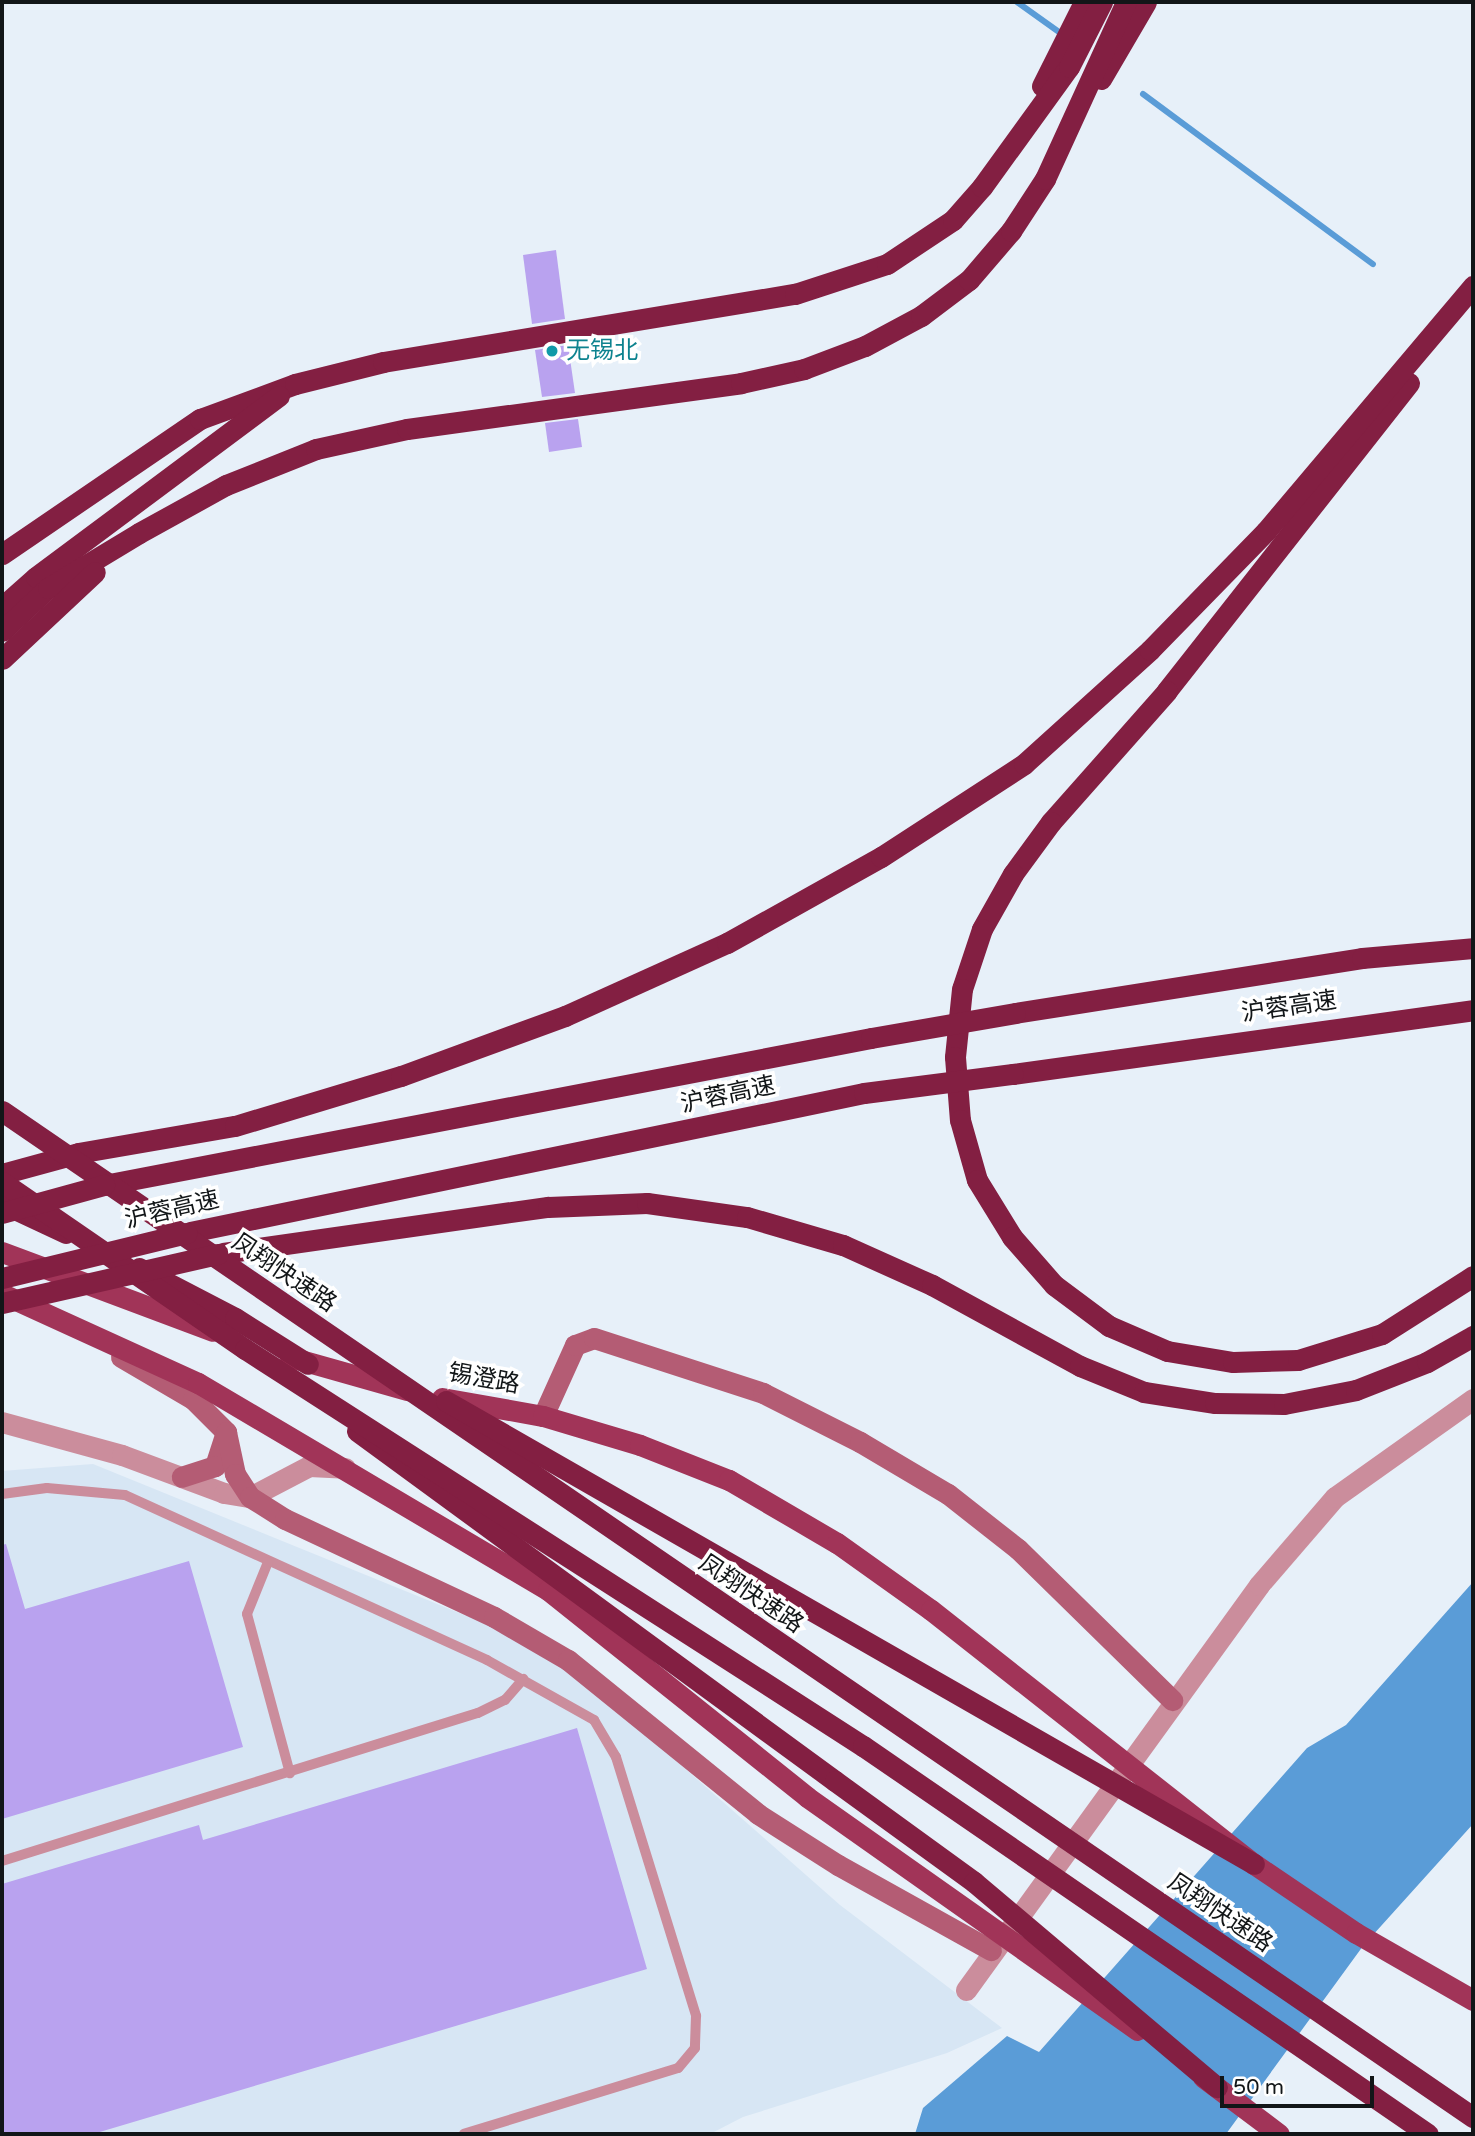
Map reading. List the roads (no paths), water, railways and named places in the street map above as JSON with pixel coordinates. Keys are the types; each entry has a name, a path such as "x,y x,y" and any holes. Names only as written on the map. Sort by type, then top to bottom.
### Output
{"highway":[{"path":"1009,150 1084,2"},
{"path":"2,554 200,419 295,384 383,362 768,300 856,278 921,245 953,220 1009,150 1069,67 1102,2"},
{"path":"2,631 48,589 139,533 226,485 316,449 407,429 741,383 804,369 865,346 921,316 969,280 1011,231 1038,189 1074,118 1126,2"},
{"path":"1074,118 1146,2"},
{"path":"2,1174 78,1153 235,1126 426,1067 565,1016 727,943 881,857 1024,764 1150,650 1266,531 1473,287"},
{"path":"1473,287 1384,419 1167,691 1051,822 1013,874 982,929 962,989 955,1057 960,1120 977,1180 1012,1237 1054,1285 1109,1326 1167,1351 1233,1362 1298,1360 1382,1334 1473,1276"},
{"path":"2,607 104,525 200,459 295,384"},
{"path":"2,591 28,567 104,525"},
{"path":"2,659 139,533"},
{"name":"沪蓉高速","path":"2,1213 104,1185 871,1038 1362,958 1473,948"},
{"name":"沪蓉高速","path":"2,1278 190,1232 864,1093 1473,1010"},
{"name":"凤翔快速路","path":"2,1111 295,1314 1473,2117"},
{"path":"2,1182 245,1349 974,1882 1217,2087"},
{"path":"2,1203 157,1277 308,1363"},
{"path":"2,1303 223,1253 548,1207 647,1203 747,1217 843,1245 932,1285 1080,1366 1144,1392 1215,1403 1284,1404 1356,1390 1427,1362 1473,1336"},
{"path":"295,1314 1254,1864"},
{"path":"245,1349 863,1746 1428,2134"}],"main road":[{"name":"锡澄路","path":"2,1252 308,1363 431,1396 543,1416 640,1445 729,1480 837,1543 931,1611 1254,1864 1356,1933 1473,2000"},
{"path":"2,1293 198,1383 346,1468 548,1590 807,1797 1217,2087 1279,2134"},
{"path":"56,1318 193,1399 226,1432 235,1474 250,1496 285,1519 445,1593 568,1660 758,1814 838,1865 992,1950"},
{"path":"543,1416 575,1345 594,1338 763,1393 860,1442 948,1494 1018,1549 1172,1700"},
{"path":"182,1478 215,1466 226,1432"}],"street":[{"path":"966,1990 1172,1700 1259,1585 1335,1497 1473,1399"},
{"path":"2,1422 122,1455 223,1493 250,1496 309,1466 346,1468"}],"lane":[{"path":"2,1494 47,1488 125,1495 523,1679 594,1720 616,1758 696,2016 695,2048 678,2068 464,2134"},
{"path":"268,1562 247,1614 290,1773"},
{"path":"2,1861 478,1713 505,1700 523,1679"}],"water":[{"path":"1473,1582 1473,1824 1363,1946 1226,2134 915,2134 923,2108 1007,2036 1039,2052 1307,1748 1346,1725"}],"waterway":[{"path":"1017,2 1059,32"},
{"path":"1143,94 1373,264"}],"place":[{"name":"无锡北","path":"552,351"}]}
